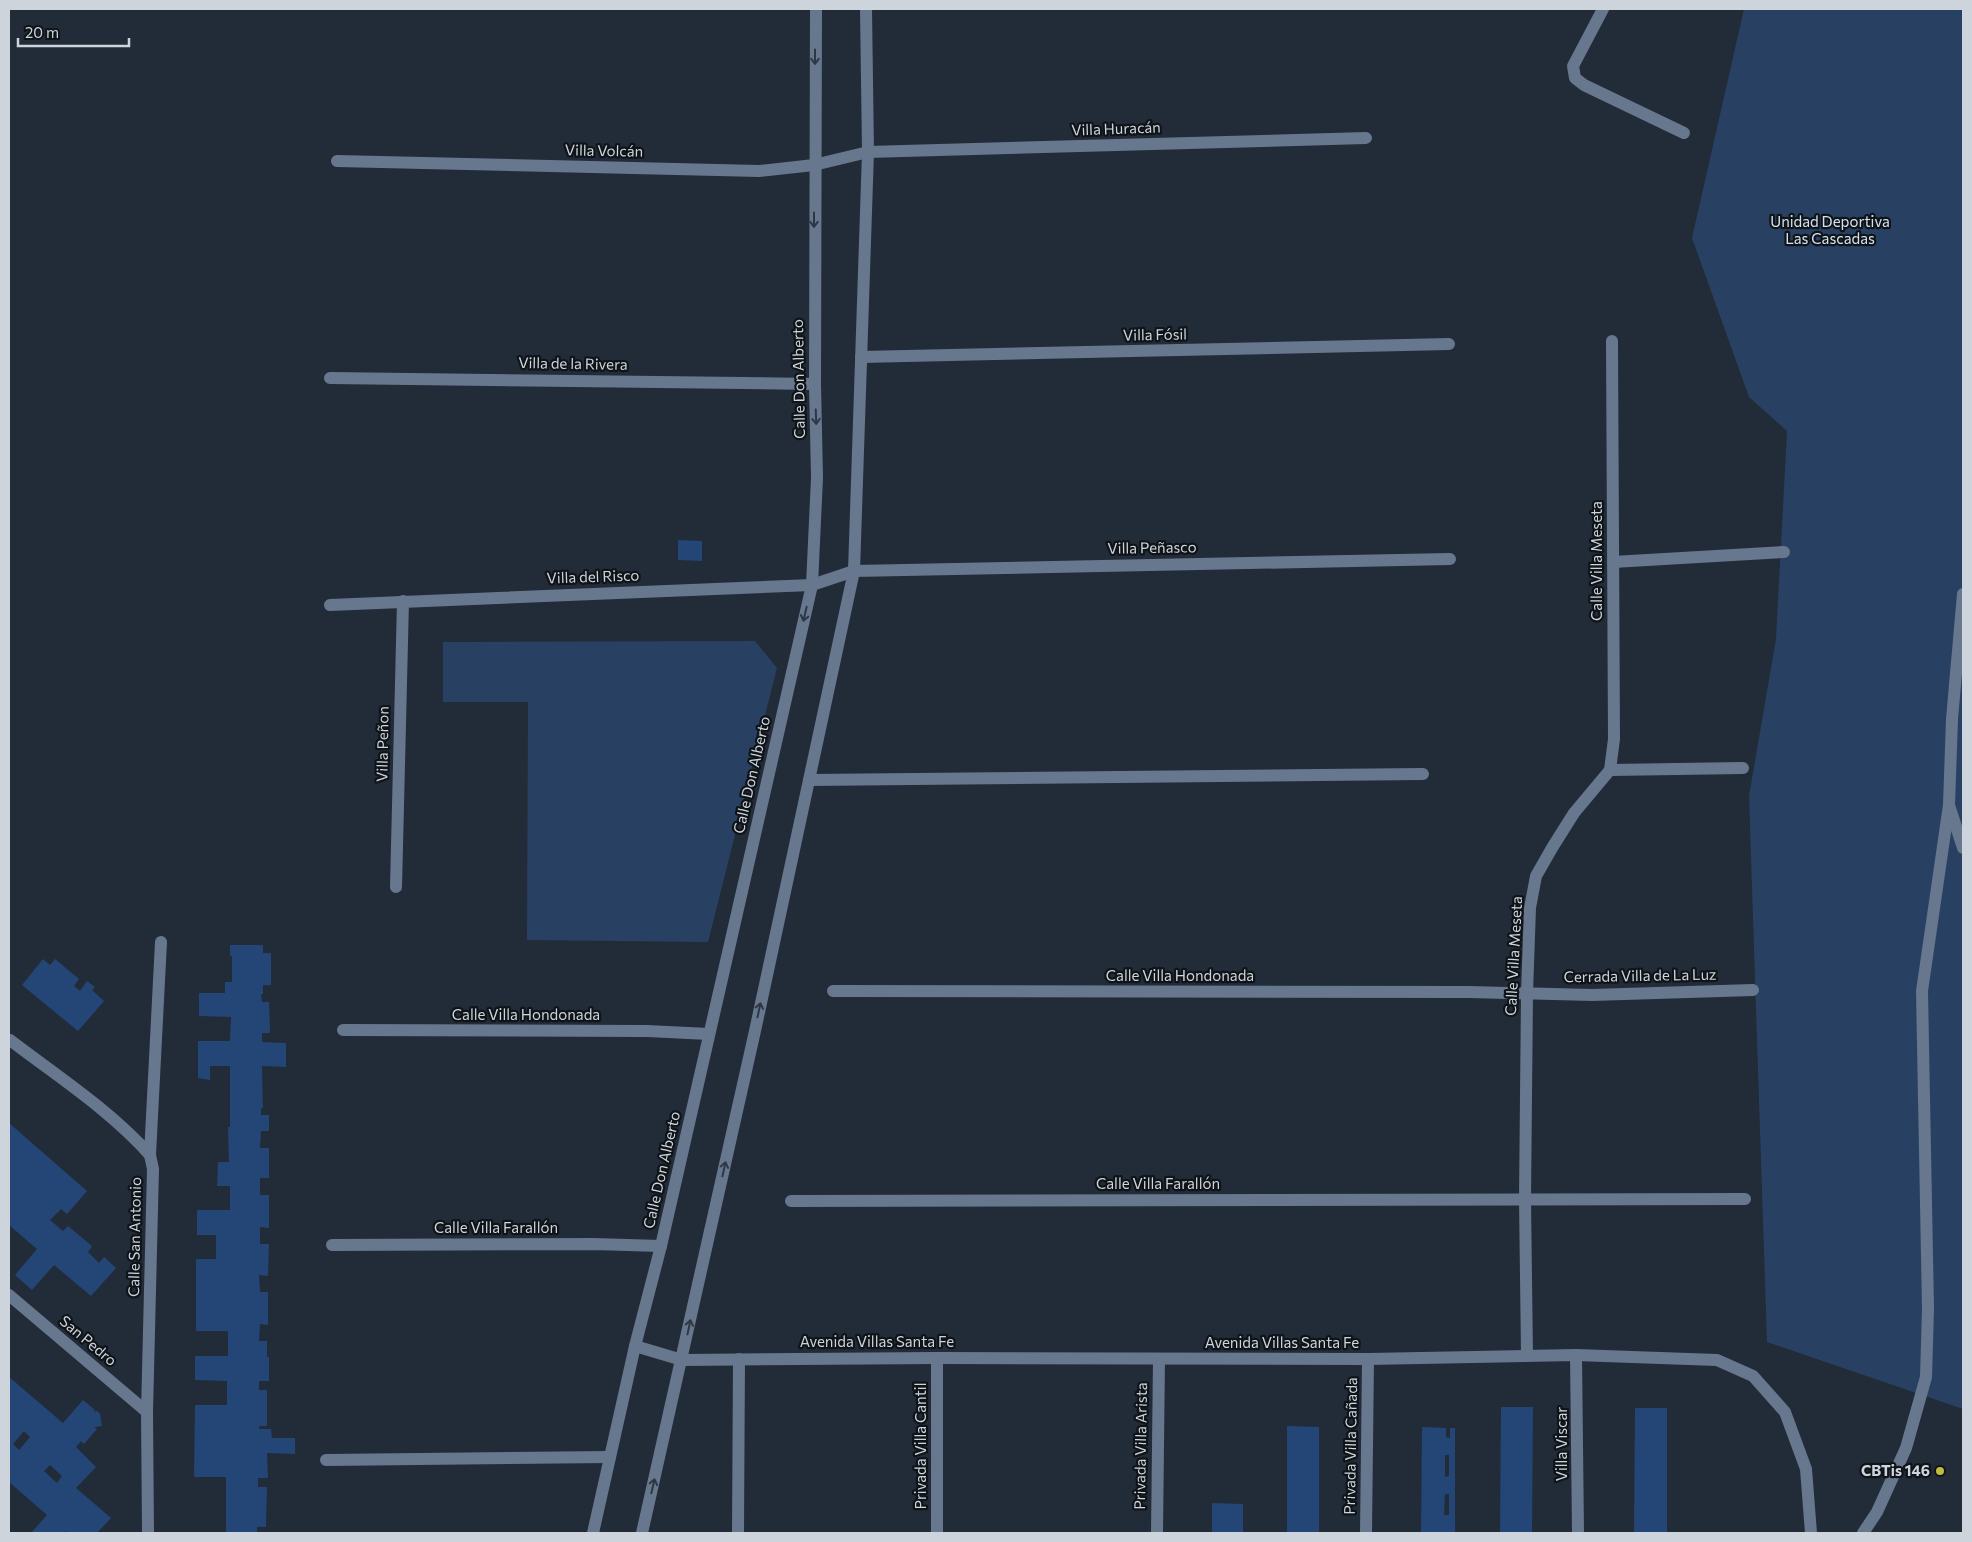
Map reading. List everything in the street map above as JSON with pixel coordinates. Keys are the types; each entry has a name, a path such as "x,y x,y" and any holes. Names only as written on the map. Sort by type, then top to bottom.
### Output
{"street":[{"name":"Calle Don Alberto","path":"593,1533 635,1346 661,1246 812,585 817,478 814,165 816,9"},
{"path":"642,1533 682,1360 854,570 868,152 866,9"},
{"path":"1603,9 1573,66 1575,78 1584,85 1684,133"},
{"name":"Villa Huracán","path":"868,152 1366,138"},
{"name":"Villa Volcán","path":"337,161 760,171 814,165 868,152"},
{"name":"Calle Villa Meseta","path":"1527,1356 1525,1199 1527,993 1530,908 1536,876 1574,813 1610,770 1614,739 1612,341"},
{"name":"Villa Fósil","path":"861,358 1449,344"},
{"name":"Villa de la Rivera","path":"330,378 815,384"},
{"path":"1613,562 1784,552"},
{"name":"Villa Peñasco","path":"854,570 1450,558"},
{"name":"Villa del Risco","path":"330,605 812,585 854,570"},
{"path":"1863,1533 1877,1512 1906,1448 1926,1377 1928,1309 1922,991 1949,806 1952,719 1963,594"},
{"name":"Villa Peñon","path":"396,887 403,601"},
{"path":"1610,770 1743,768"},
{"path":"809,780 1423,774"},
{"path":"1949,806 1963,848"},
{"name":"Calle San Antonio","path":"148,1533 147,1412 153,1169 150,1155 161,942"},
{"name":"Cerrada Villa de La Luz","path":"1527,993 1592,995 1753,990"},
{"name":"Calle Villa Hondonada","path":"833,991 1527,993"},
{"name":"Calle Villa Hondonada","path":"343,1030 637,1031 709,1034"},
{"path":"10,1040 88,1099 150,1155"},
{"path":"1525,1199 1746,1199"},
{"name":"Calle Villa Farallón","path":"791,1201 1525,1199"},
{"name":"Calle Villa Farallón","path":"332,1245 594,1244 661,1246"},
{"name":"San Pedro","path":"9,1295 147,1412"},
{"name":"Avenida Villas Santa Fe","path":"635,1346 682,1360 937,1358 1368,1360 1576,1355 1718,1360 1754,1376 1785,1412 1806,1469 1811,1533"},
{"name":"Villa Viscar","path":"1576,1355 1578,1533"},
{"name":"Privada Villa Cantil","path":"937,1358 937,1533"},
{"path":"738,1533 739,1359"},
{"name":"Privada Villa Arista","path":"1157,1533 1159,1359"},
{"name":"Privada Villa Cañada","path":"1366,1533 1368,1360"},
{"path":"326,1460 610,1457"}],"green space":[{"name":"Unidad Deportiva Las Cascadas","path":"1744,9 1963,9 1963,1409 1767,1342 1749,796 1776,639 1787,431 1749,397 1692,238"},
{"path":"755,641 777,668 708,942 527,940 528,702 443,702 443,642"}],"building":[{"path":"678,540 702,541 702,561 678,560"},
{"path":"230,945 263,945 263,953 271,953 271,985 263,985 263,994 261,994 262,1002 269,1002 270,1033 262,1033 262,1042 286,1043 286,1067 262,1066 263,1108 261,1108 261,1115 269,1115 269,1131 261,1131 260,1148 269,1148 269,1178 260,1178 260,1195 269,1195 269,1228 260,1227 260,1244 269,1244 268,1276 259,1275 260,1292 268,1292 268,1325 260,1324 259,1341 267,1341 269,1381 259,1381 259,1390 267,1390 267,1426 259,1426 259,1429 271,1429 272,1438 295,1438 295,1454 267,1453 268,1478 258,1478 258,1487 267,1487 266,1527 257,1527 257,1533 226,1533 226,1477 194,1477 195,1405 227,1405 227,1381 195,1380 195,1356 228,1356 228,1331 196,1331 196,1259 216,1259 216,1235 197,1235 197,1210 230,1210 230,1186 217,1186 218,1162 229,1162 230,1066 210,1066 210,1080 198,1078 198,1041 230,1041 231,1017 199,1016 199,993 225,993 225,982 232,982"},
{"path":"43,959 50,965 55,959 79,979 74,986 80,991 87,981 95,987 92,990 104,1001 78,1031 22,985"},
{"path":"9,1123 87,1191 67,1214 61,1209 50,1220 63,1231 68,1226 92,1246 88,1252 99,1263 104,1257 116,1268 91,1296 54,1265 32,1290 15,1275 37,1249 9,1225"},
{"path":"9,1377 63,1423 83,1400 95,1410 93,1412 97,1411 100,1414 102,1426 94,1427 97,1429 84,1444 81,1441 76,1447 96,1467 76,1488 111,1518 97,1533 68,1533 66,1531 64,1533 31,1533 47,1515 9,1482","holes":["24,1431 30,1437 19,1450 13,1444","50,1465 62,1476 57,1483 44,1471"]},
{"path":"1501,1407 1533,1407 1532,1533 1500,1533"},
{"path":"1635,1408 1667,1408 1667,1533 1634,1533"},
{"path":"1287,1426 1319,1427 1319,1533 1287,1533"},
{"path":"1422,1427 1446,1428 1446,1437 1450,1438 1450,1428 1455,1428 1455,1533 1421,1533","holes":["1445,1455 1449,1455 1449,1476 1445,1477","1445,1494 1449,1494 1449,1515 1444,1515"]},
{"path":"1212,1503 1243,1504 1243,1533 1212,1533"}],"place":[{"name":"CBTis 146","path":"1940,1471"}]}
